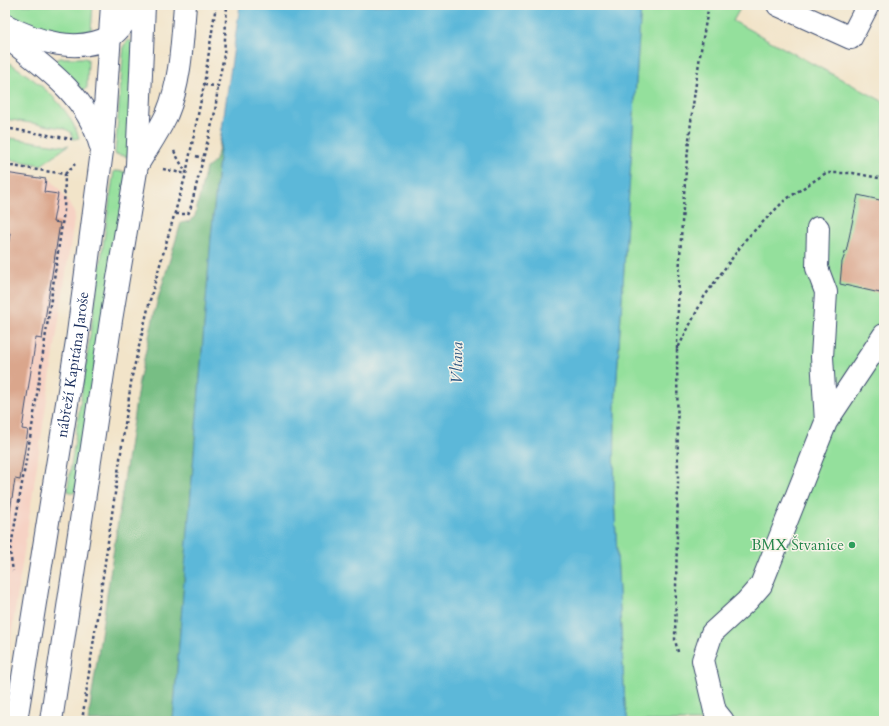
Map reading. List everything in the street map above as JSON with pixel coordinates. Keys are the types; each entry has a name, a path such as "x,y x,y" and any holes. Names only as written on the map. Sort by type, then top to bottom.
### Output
{"main road":[{"name":"nábřeží Kapitána Jaroše","path":"16,721 77,341 102,151 112,5"},
{"path":"5,24 41,40 66,45 95,41 111,36 128,18 136,5"},
{"path":"51,721 108,342 137,165 144,5"},
{"path":"137,165 167,115 173,97 181,45 185,5"},
{"path":"778,5 851,38 868,5"},
{"path":"5,36 43,66 73,94 92,121 102,151"},
{"path":"818,228 818,268 826,292 822,357 826,422"},
{"path":"723,721 715,711 703,660 712,632 747,601 761,585 826,422 884,335"}],"path":[{"path":"82,721 132,376 152,296 186,174 204,85 216,5"},
{"path":"176,214 188,214 190,210 202,158 215,112 224,55 227,5"},
{"path":"679,655 675,640 678,482 677,350 679,265 697,64 709,5"},
{"path":"204,85 218,86"},
{"path":"5,128 72,139"},
{"path":"196,156 202,158"},
{"path":"5,165 65,174 64,211 37,390 10,552 14,576"},
{"path":"161,169 186,174"},
{"path":"677,350 709,290 746,239 785,200 826,173 853,173 884,179"}],"shaded area":[{"path":"5,170 49,178 61,191 75,214 5,677"}],"green space":[{"path":"5,5 93,5 91,31 60,35 36,30 5,13"},
{"path":"641,5 742,5 733,21 884,102 884,721 628,721 625,705 614,497 615,407"},
{"path":"129,40 133,43 130,157 115,154 124,45"},
{"path":"59,58 88,59 87,88 83,90 56,64 55,61"},
{"path":"5,60 39,84 49,93 67,113 79,138 73,139 71,132 63,128 5,119"},
{"path":"222,129 211,238 173,721 88,721 139,381 157,302 181,223 191,221 195,216 206,168 211,165 216,157"},
{"path":"10,138 64,146 69,145 41,165 7,159"},
{"path":"114,171 128,172 75,492 73,493 68,491 68,487"}],"water":[{"name":"Vltava","path":"240,5 641,5 615,407 614,497 625,705 628,721 173,721 211,238 222,129"}],"building":[{"path":"5,173 46,179 44,192 58,194 53,222 60,223 42,339 36,338 22,429 28,430 20,480 15,479 6,537 5,266 10,233 5,232"},
{"path":"858,195 884,201 884,270 880,293 840,284 842,262 845,254 844,252 846,252"}],"place":[{"name":"BMX Štvanice","path":"852,545"}]}
